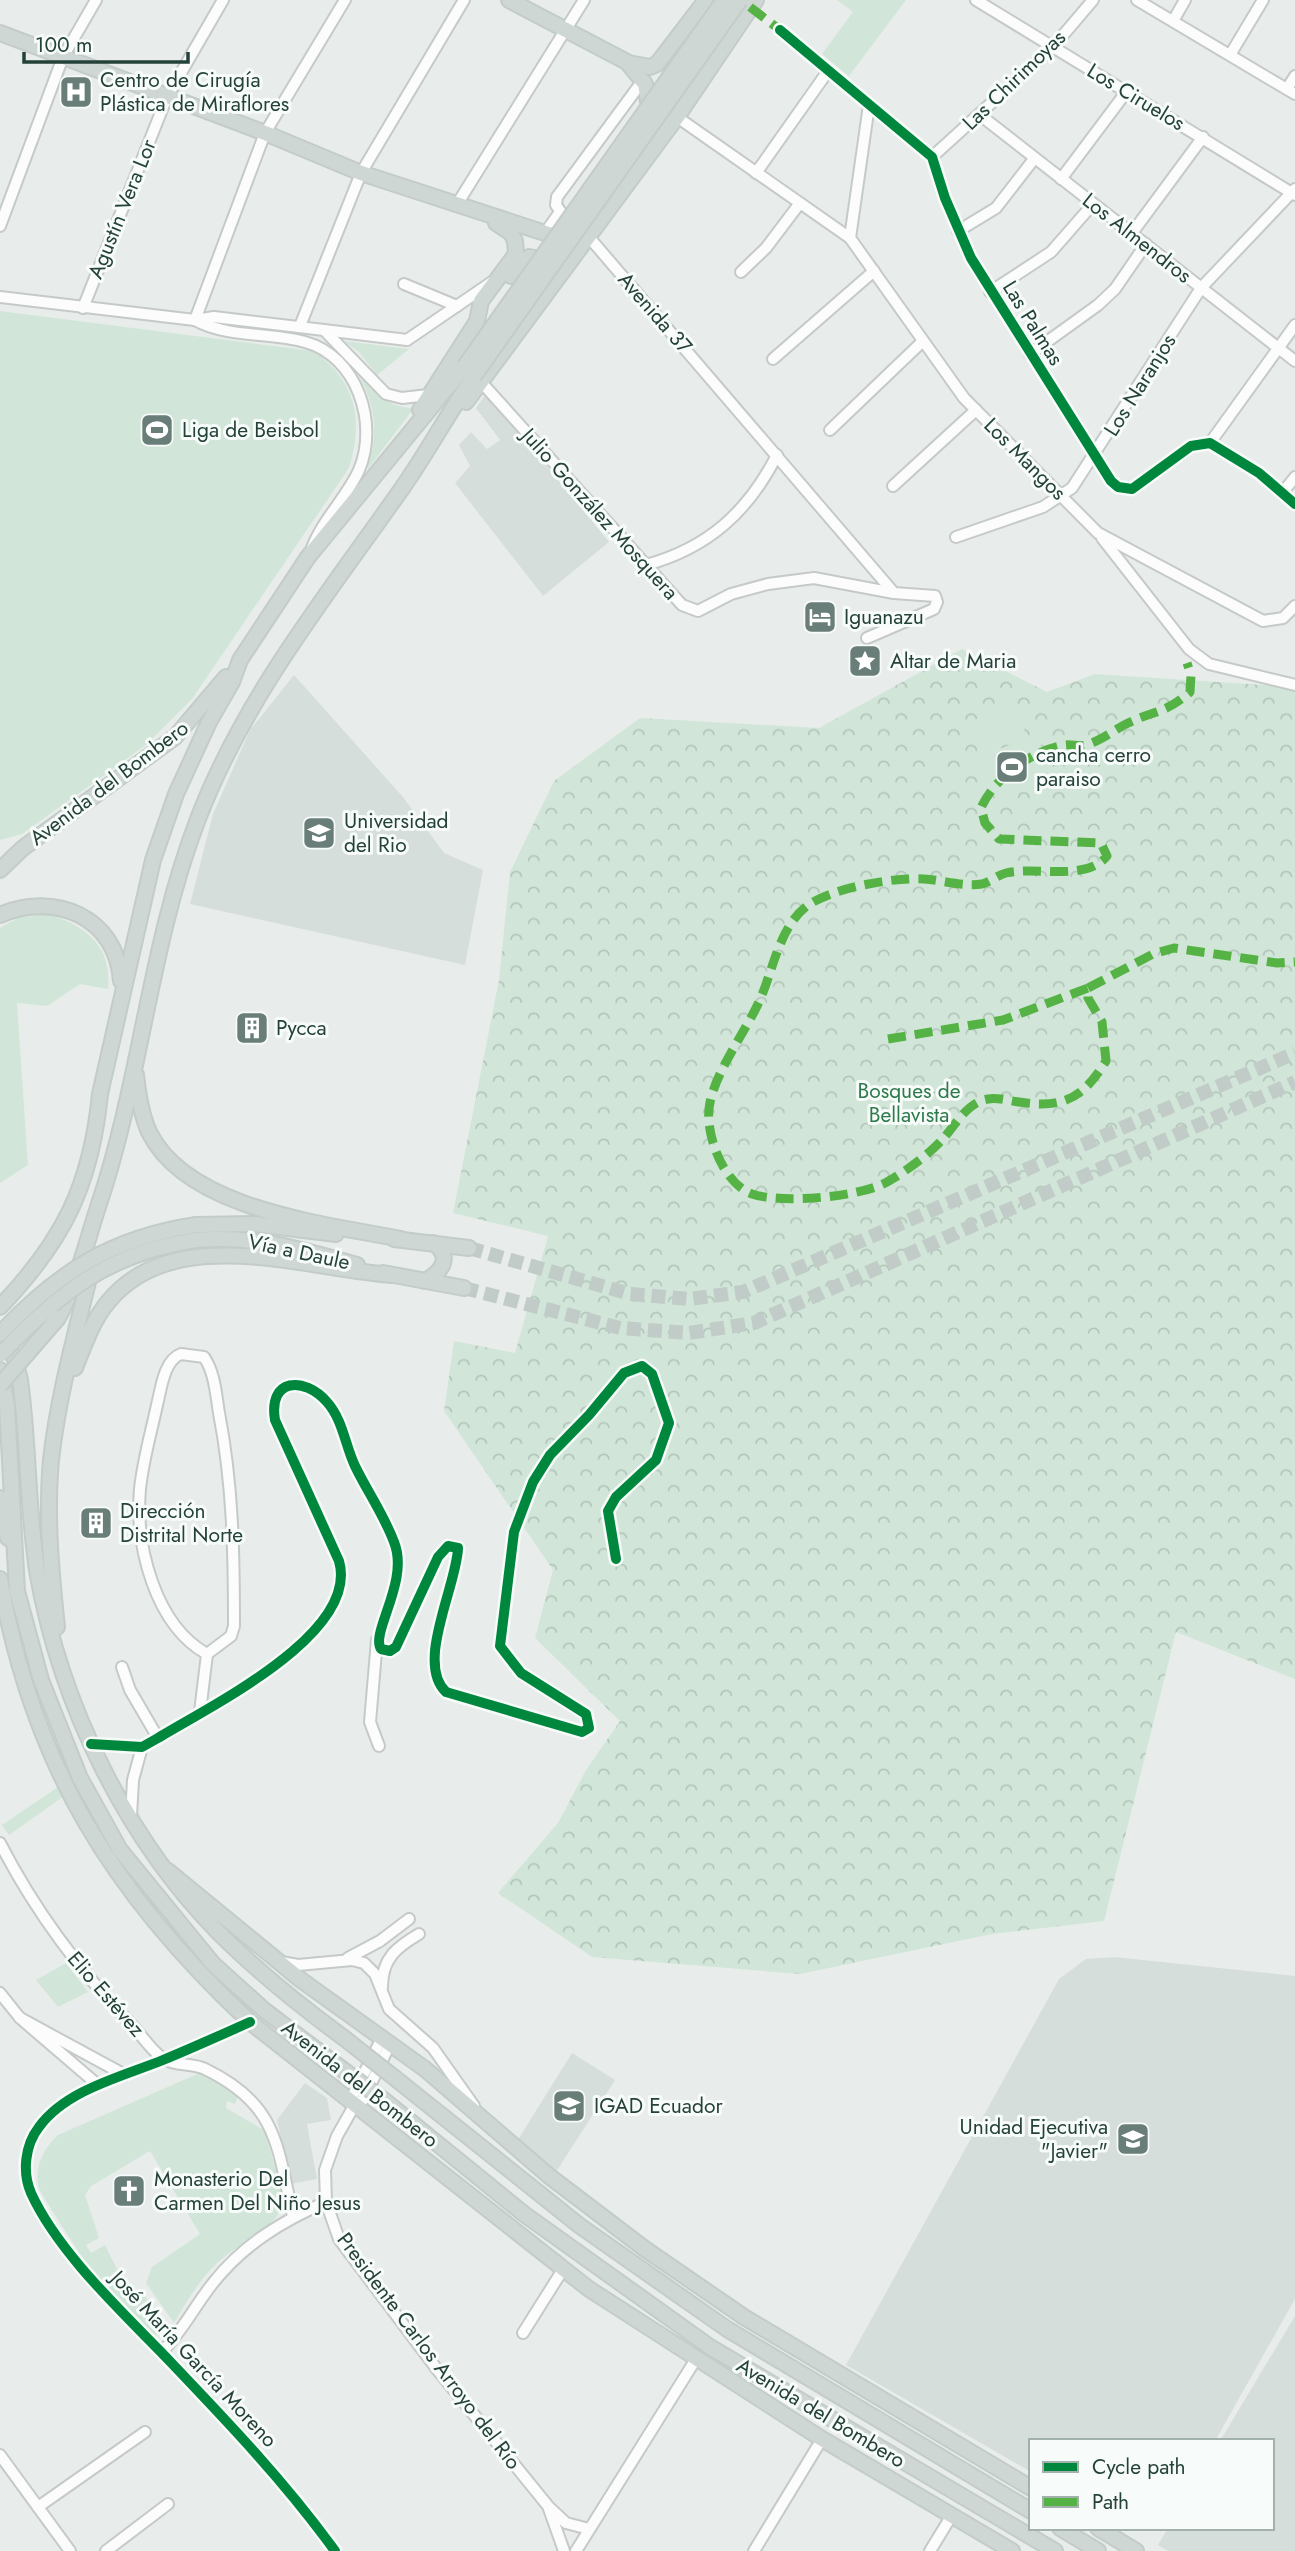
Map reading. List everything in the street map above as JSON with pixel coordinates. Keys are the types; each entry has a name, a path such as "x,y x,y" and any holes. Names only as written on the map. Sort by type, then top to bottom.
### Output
{"main road":[{"path":"509,0 627,62 650,66 657,64 673,46 706,0"},
{"path":"0,1385 58,1318 79,1273 106,1190 185,856 198,818 242,723 303,626 440,432 474,375 724,0"},
{"path":"474,375 740,0"},
{"path":"0,1307 60,1234 77,1199 145,890 162,832 176,794 209,722 232,682 240,660 308,556 378,471 474,375 554,284 677,117 756,0"},
{"path":"0,33 265,133 361,173 456,206 552,235 588,236"},
{"path":"673,46 676,62 684,72 697,74 711,68"},
{"path":"627,62 645,84 650,107 639,168"},
{"path":"552,235 571,227 643,123 650,107"},
{"path":"473,211 502,225 515,241 516,254 481,301 477,321"},
{"path":"378,471 477,321 523,261 530,257 540,259 552,268 554,284"},
{"name":"Avenida del Bombero","path":"0,870 23,848 175,737 240,660"},
{"path":"0,915 25,906 50,905 85,916 95,924 113,949 120,971 121,996"},
{"path":"135,1064 140,1104 149,1132 166,1156 193,1177 248,1205 401,1239"},
{"path":"61,1664 49,1502 55,1430 103,1223 106,1190"},
{"name":"Vía a Daule","path":"0,1333 58,1279 91,1258 131,1240 254,1224 469,1248"},
{"name":"Vía a Daule","path":"0,1355 52,1303 85,1278 132,1255 197,1232 274,1243 392,1275 464,1288"},
{"path":"425,1281 440,1272 444,1262 443,1252 433,1243"},
{"path":"61,1402 99,1314 121,1288 144,1273 179,1261 240,1255 274,1258 351,1272 392,1275"},
{"path":"0,1333 15,1359 20,1380 37,1572 61,1664"},
{"name":"Avenida del Bombero","path":"0,1370 7,1405 17,1591 27,1635 57,1727 80,1778 120,1850 213,1964 264,2011 384,2101 535,2222 710,2347 1055,2551"},
{"path":"0,1499 17,1591"},
{"name":"Avenida del Bombero","path":"0,1578 23,1684 67,1788 106,1858 153,1922 207,1981 250,2022 562,2271 822,2439 1012,2551"},
{"name":"Avenida del Bombero","path":"61,1664 91,1744 131,1816 168,1871 216,1930 286,1995 580,2226 727,2329 1029,2510"},
{"name":"Avenida del Bombero","path":"168,1871 275,1960 480,2114 595,2213 744,2317 1029,2487"},
{"path":"1063,2530 1098,2551"},
{"path":"1101,2530 1136,2551"},
{"path":"982,2533 1024,2551"}],"street":[{"path":"0,226 63,57 96,0"},
{"name":"Agustín Vera Lor","path":"83,308 167,97 223,0"},
{"path":"195,320 265,133 345,0"},
{"path":"300,326 361,173 464,0"},
{"path":"456,206 584,0"},
{"name":"Los Ciruelos","path":"976,0 1294,192"},
{"name":"Las Chirimoyas","path":"932,157 1053,47 1093,0"},
{"path":"1137,0 1291,92 1295,76"},
{"path":"1173,21 1185,0"},
{"path":"1230,55 1263,0"},
{"path":"780,30 932,157"},
{"path":"756,173 828,71"},
{"path":"571,227 556,205 557,197 638,87"},
{"path":"1062,179 1127,91"},
{"path":"850,238 869,104"},
{"name":"Los Almendros","path":"980,115 1295,360"},
{"name":"Los Mangos","path":"677,117 850,238 975,410 1098,533 1263,621 1277,620 1295,606"},
{"path":"1132,233 1203,137"},
{"name":"Las Palmas","path":"932,157 958,231 990,292 1111,481 1118,487 1132,489 1191,446 1210,443"},
{"path":"958,231 996,208 1034,159"},
{"name":"Los Naranjos","path":"956,537 1026,514 1062,497 1072,488 1201,288 1294,192"},
{"path":"741,272 766,248 800,203"},
{"path":"990,292 1051,252 1093,204"},
{"path":"552,235 560,212"},
{"name":"Avenida 37","path":"588,236 894,593"},
{"path":"1030,354 1098,305 1115,289 1146,244"},
{"path":"773,359 874,271"},
{"path":"0,297 195,320 214,317 300,326 407,340 500,276"},
{"path":"404,284 457,306"},
{"path":"195,320 211,328 314,345 340,360 352,376 362,402 366,435 359,470 320,527 308,556"},
{"path":"1295,325 1210,443 1283,492 1295,504"},
{"path":"324,330 386,394 402,398 429,395"},
{"path":"830,430 923,341"},
{"name":"Julio González Mosquera","path":"474,375 646,565 691,610 706,608 731,594 768,584 814,578 894,593"},
{"path":"893,486 975,410"},
{"path":"646,565 686,552 720,530 749,502 778,455"},
{"path":"1283,492 1295,477"},
{"path":"1098,533 1189,649 1209,664 1295,685"},
{"path":"867,638 934,609 937,603 935,596 930,594 894,593"},
{"path":"200,1712 207,1654 230,1636 234,1626 234,1519 227,1454 212,1371 204,1357 181,1354 174,1357 164,1378 144,1460 140,1490 141,1529 152,1580 161,1602 182,1637 207,1654"},
{"path":"377,1640 379,1648 386,1651 396,1647 438,1557 446,1547 455,1545 458,1551 434,1659 436,1675 443,1690 582,1731 588,1730 590,1722 586,1714 521,1673 500,1646 511,1550 519,1513 550,1455 589,1415 624,1373 642,1366 652,1374 669,1423 656,1460 616,1497 608,1511 615,1559"},
{"path":"91,1744 142,1747 273,1667 329,1615 339,1596 342,1574 340,1561 275,1420 274,1402 280,1391 290,1385 309,1387 331,1407 355,1466 395,1542 399,1574 377,1640 370,1722 379,1746"},
{"path":"122,1667 130,1690 158,1738"},
{"path":"131,1816 133,1780 142,1747"},
{"name":"Elio Estévez","path":"0,1843 43,1919 100,1993 164,2060"},
{"path":"342,1961 362,1952 409,1919"},
{"path":"382,1993 384,1969 391,1954 419,1934"},
{"path":"275,1960 298,1965 342,1961 364,1964 375,1975 395,2016 433,2048 480,2114"},
{"path":"0,1993 20,2018 98,2085 164,2060 250,2022"},
{"path":"0,2015 10,2007"},
{"path":"20,2018 125,2075"},
{"name":"Presidente Carlos Arroyo del Río","path":"386,2041 353,2095 354,2106 337,2136 326,2170 326,2203 339,2239 436,2368 548,2506 564,2551"},
{"path":"164,2060 202,2067 227,2081 265,2115 273,2129 293,2217"},
{"name":"José María García Moreno","path":"98,2085 50,2113 37,2129 29,2143 26,2165 30,2190 44,2217 78,2261 250,2446 301,2505 335,2551"},
{"path":"161,2353 178,2336 227,2266 256,2240 293,2217 326,2203"},
{"path":"523,2333 562,2271"},
{"path":"576,2551 696,2359"},
{"path":"38,2507 145,2432"},
{"path":"754,2551 822,2439"},
{"path":"0,2455 70,2551"},
{"path":"106,2551 168,2504"},
{"path":"548,2506 566,2523 589,2529"},
{"path":"930,2551 951,2515"}],"shaded area":[{"path":"487,393 609,542 543,596 455,483 470,466 459,445 471,432 487,449 500,440 476,408"},
{"name":"Universidad del Rio","path":"294,675 403,797 444,853 483,870 465,965 190,904 213,814 250,730"},
{"name":"Unidad Ejecutiva \"Javier\"","path":"1115,1957 1295,1976 1295,2299 1216,2439 1029,2439 1029,2471 846,2365 1059,1979 1086,1959"},
{"name":"IGAD Ecuador","path":"572,2053 615,2080 554,2175 514,2146"},
{"path":"305,2083 327,2098 331,2120 307,2124 317,2179 291,2184 277,2120"},
{"path":"1295,2316 1295,2551 1168,2551 1158,2545 1167,2530 1274,2530 1274,2439 1221,2439"}],"green space":[{"path":"837,0 906,0 849,76 822,54 853,12"},
{"path":"0,311 313,351 328,362 347,388 353,402 356,434 349,468 192,699 147,744 22,834 0,840"},
{"path":"344,341 409,349 377,375 359,352"},
{"path":"355,368 373,390 387,401 414,408 367,470 373,443 373,418 367,393"},
{"name":"Bosques de Bellavista","path":"962,649 1047,692 1095,674 1295,687 1295,1679 1176,1632 1104,1921 992,1934 800,1974 592,1957 498,1893 558,1823 586,1770 620,1721 535,1638 553,1570 444,1411 454,1341 515,1353 548,1236 453,1213 499,980 510,872 554,781 640,718 819,728"},
{"path":"1017,707 1026,735 978,749 970,721"},
{"name":"cancha cerro paraiso","path":"1037,735 1051,775 986,798 972,759"},
{"path":"48,914 85,931 94,940 106,960 108,989 80,984 47,1006 17,1003 28,1165 0,1183 0,928 18,918"},
{"path":"58,1787 64,1796 9,1835 2,1825"},
{"path":"66,1963 88,1992 58,2007 36,1980"},
{"path":"202,2072 226,2085 238,2097 235,2104 227,2101 226,2108 264,2130 285,2200 273,2221 224,2257 209,2272 174,2323 146,2283 152,2267 200,2234 150,2151 91,2186 85,2195 99,2238 86,2245 91,2253 105,2245 132,2299 145,2296 165,2333 154,2335 141,2328 126,2314 92,2270 39,2189 39,2167 44,2153 58,2135"}],"tunnel":[{"path":"469,1248 630,1294 689,1299 743,1292 1295,1053"},
{"path":"464,1288 620,1328 689,1333 754,1323 1295,1082"}],"marked path":[{"path":"750,7 780,30"},
{"path":"888,1039 1003,1020 1088,988 1088,998 1102,1022 1106,1061 1089,1084 1071,1098 1060,1102 1035,1104 999,1099 981,1101 962,1115 942,1140 923,1157 894,1178 875,1187 841,1195 801,1199 752,1194 733,1180 725,1170 714,1146 709,1120 711,1097 722,1070 758,1004 777,952 797,915 807,906 831,894 880,882 924,879 975,885 1006,873 1073,871 1098,864 1107,856 1101,843 999,839 985,823 981,808 995,786 1027,759 1052,748 1092,743 1181,699 1190,692 1191,675 1187,663"},
{"path":"1088,988 1153,954 1174,948 1277,963 1295,962"}],"cycle path":[{"path":"780,30 932,157 945,198 971,258 1111,481 1118,487 1132,489 1191,446 1210,443 1259,473 1295,504"},
{"path":"91,1744 142,1747 243,1688 304,1641 327,1615 339,1588 339,1561 275,1420 274,1406 277,1396 282,1389 290,1386 308,1388 332,1409 355,1466 394,1542 398,1557 397,1573 381,1631 381,1649 390,1651 396,1647 438,1557 448,1546 458,1548 436,1643 438,1679 446,1692 582,1732 589,1728 586,1714 521,1673 500,1646 514,1532 533,1482 550,1455 589,1415 624,1373 642,1366 652,1374 669,1423 656,1460 616,1497 608,1511 616,1559"},
{"path":"250,2022 95,2086 64,2103 50,2114 34,2134 26,2159 26,2176 42,2214 72,2256 107,2297 251,2449 335,2551"}],"place":[{"name":"Centro de Cirugía Plástica de Miraflores","path":"76,92"},
{"name":"Liga de Beisbol","path":"157,430"},
{"name":"Iguanazu","path":"820,617"},
{"name":"Altar de Maria","path":"865,661"},
{"name":"cancha cerro paraiso","path":"1012,767"},
{"name":"Universidad del Rio","path":"319,833"},
{"name":"Pycca","path":"252,1028"},
{"name":"Dirección Distrital Norte","path":"96,1523"},
{"name":"IGAD Ecuador","path":"569,2106"},
{"name":"Unidad Ejecutiva \"Javier\"","path":"1133,2139"},
{"name":"Monasterio Del Carmen Del Niño Jesus","path":"129,2191"}]}
